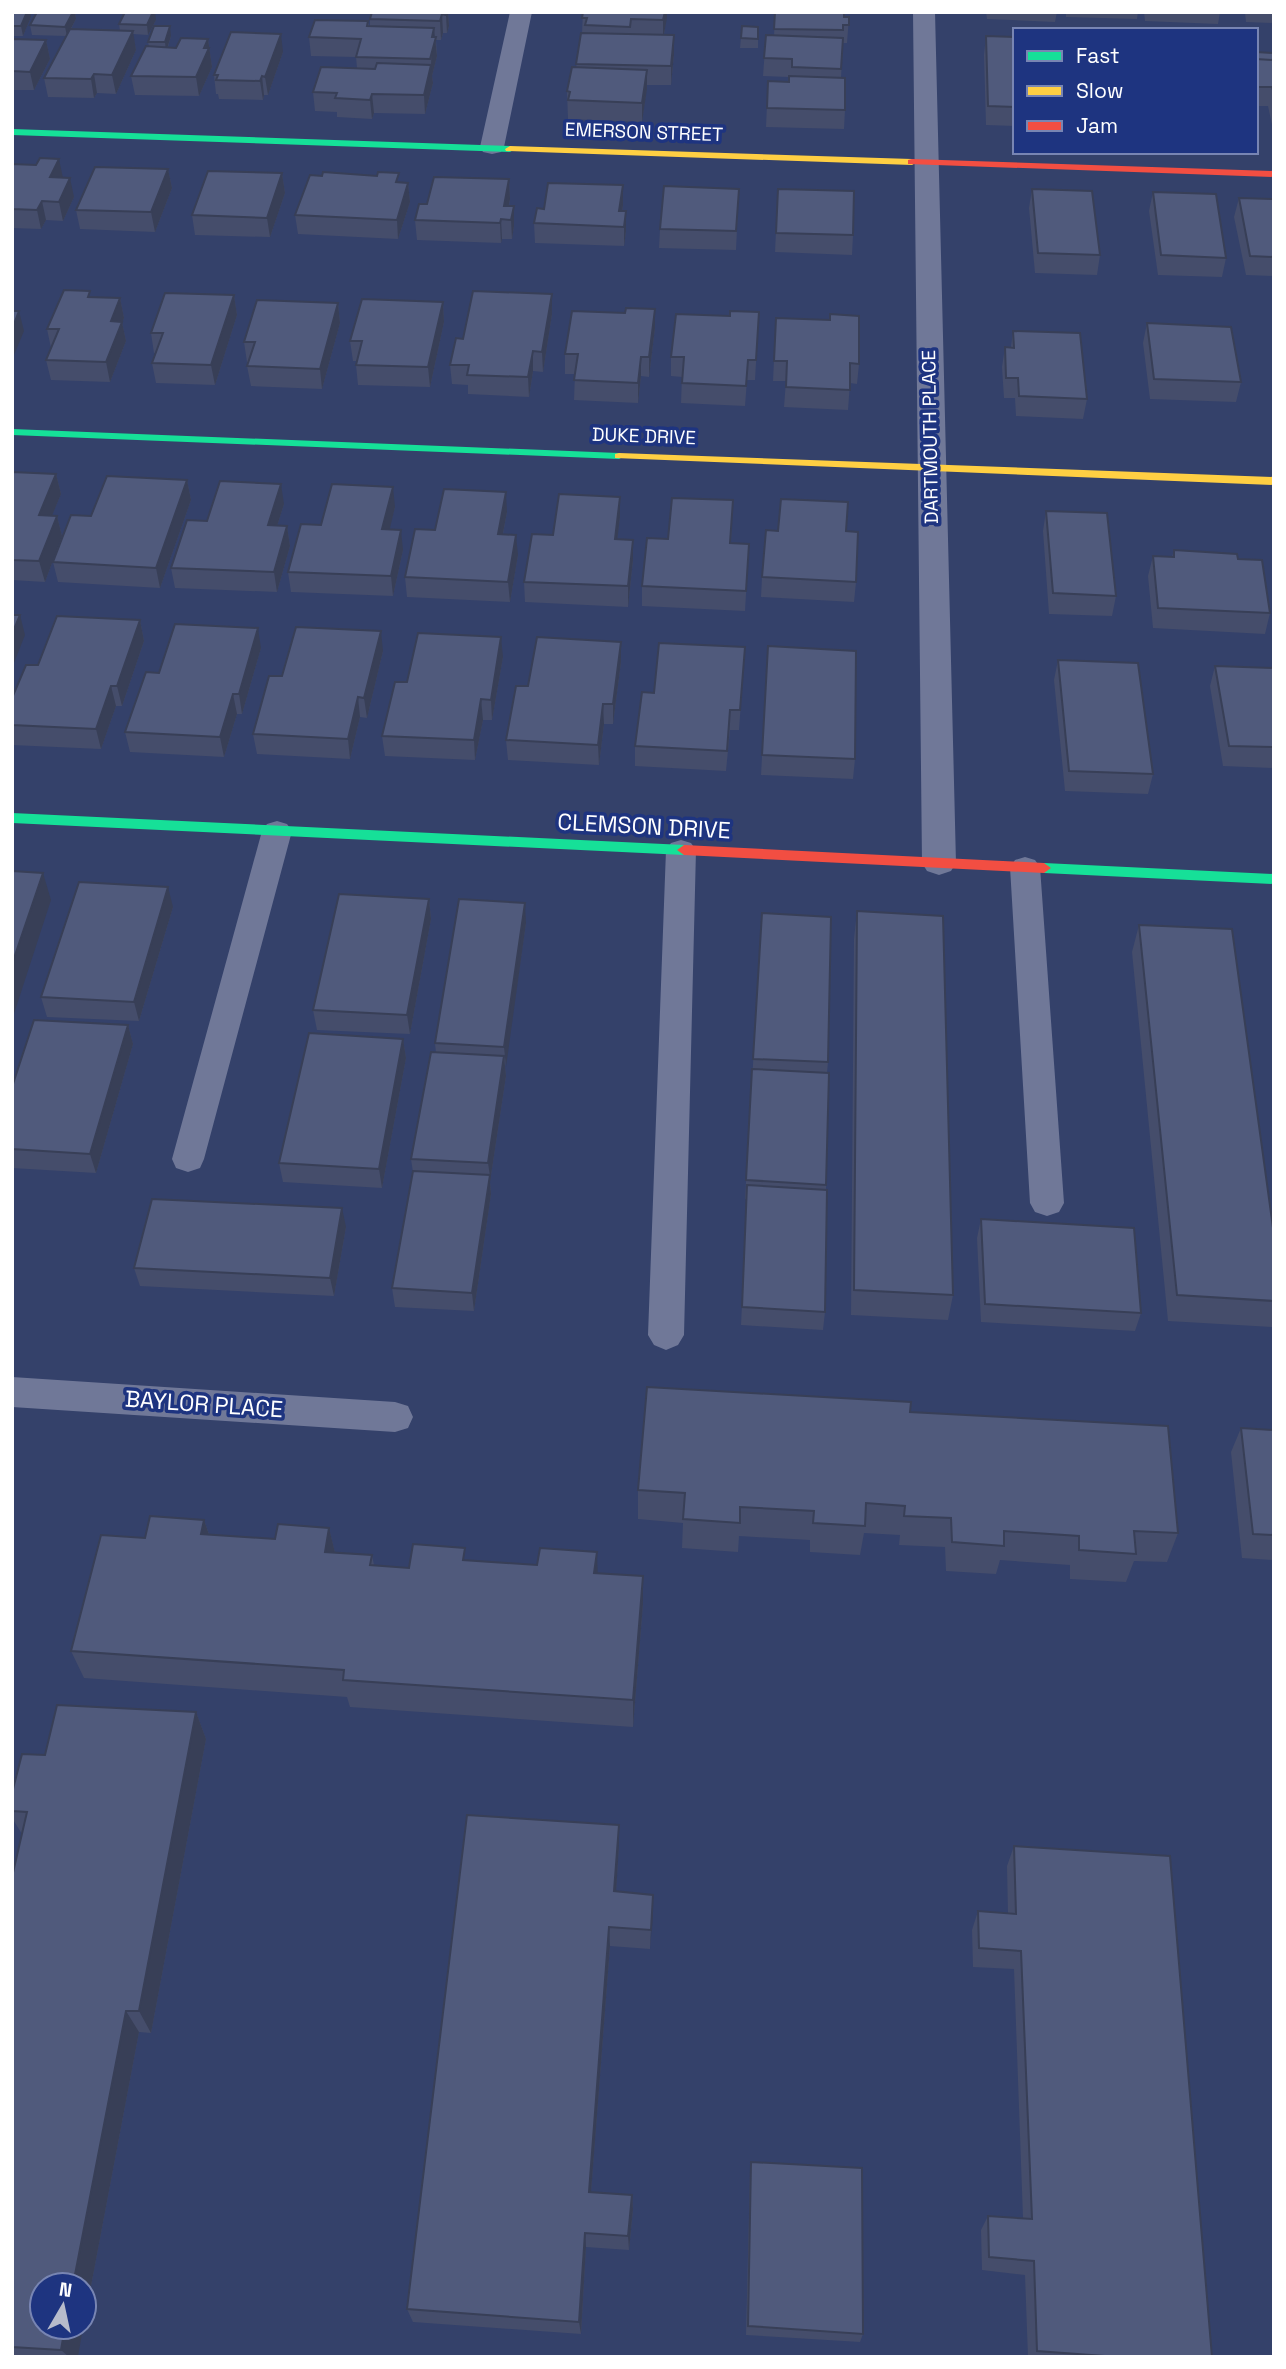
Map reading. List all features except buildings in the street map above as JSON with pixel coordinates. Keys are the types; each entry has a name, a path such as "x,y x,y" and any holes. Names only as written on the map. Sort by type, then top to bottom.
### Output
{"street":[{"path":"492,147 521,12"},
{"name":"DARTMOUTH PLACE","path":"925,12 930,468 939,863"},
{"name":"EMERSON STREET","path":"12,132 1274,174"},
{"name":"DUKE DRIVE","path":"12,432 1274,481"},
{"name":"CLEMSON DRIVE","path":"12,818 1274,880"}],"lane":[{"path":"188,1159 277,831"},
{"path":"666,1335 681,850"},
{"path":"1025,867 1047,1203"},
{"name":"BAYLOR PLACE","path":"12,1391 395,1418"}],"traffic: fast":[{"path":"12,132 510,149"},
{"path":"12,432 619,456"},
{"path":"12,818 684,850"},
{"path":"1044,868 1274,879"}],"traffic: slow":[{"path":"510,149 912,162"},
{"path":"619,456 1274,481"}],"traffic: jam":[{"path":"912,162 1274,174"},
{"path":"684,850 1044,868"}]}
